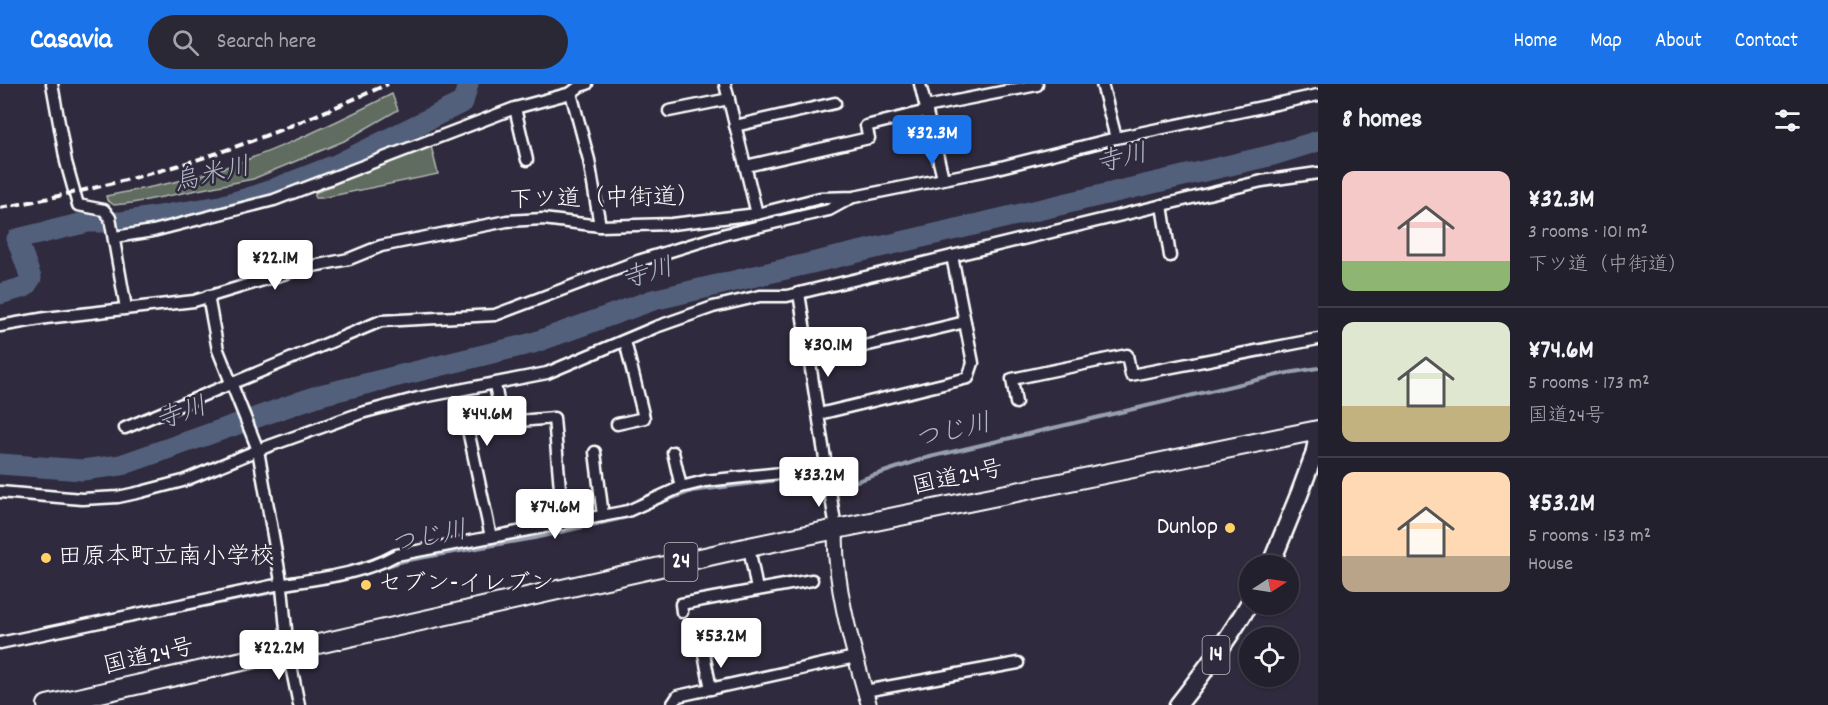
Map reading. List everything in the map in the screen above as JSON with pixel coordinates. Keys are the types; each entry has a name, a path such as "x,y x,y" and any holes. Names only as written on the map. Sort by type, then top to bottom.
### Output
{"highway":[{"name":"国道24号","path":"47,705 77,702 288,651 748,547 1318,430"}],"main road":[{"path":"1274,555 1314,455 1318,436"},
{"name":"14","path":"1178,705 1208,667 1243,615"}],"street":[{"path":"52,84 75,198 78,205 104,210 110,218 126,308"},
{"path":"115,237 153,231 274,200 515,108 571,93 587,84"},
{"path":"725,84 757,213"},
{"path":"920,84 943,178"},
{"path":"1102,84 1116,138"},
{"path":"746,166 868,138 866,126 926,109 1037,85"},
{"path":"571,93 588,160 600,226"},
{"name":"下ツ道（中街道）","path":"0,326 46,318 194,301 303,268 349,259 381,246 507,221 543,219 600,226 672,224 757,213 820,198 854,197 993,169 1116,138 1318,95"},
{"path":"669,111 729,99"},
{"path":"735,126 835,103"},
{"path":"515,108 527,160"},
{"path":"0,492 82,499 118,497 183,481 257,448 361,413 418,398 547,373 656,327 712,307 760,296 787,296 1262,181 1318,173"},
{"path":"125,428 233,385 381,321 495,315 647,258 726,234 829,210 854,197"},
{"path":"1162,205 1170,256"},
{"path":"819,414 968,378 973,363 952,256"},
{"path":"799,293 829,475 836,529 835,554 855,657 867,698 1017,663"},
{"path":"208,296 218,350 257,448 282,588 288,651 299,705"},
{"path":"810,359 965,322"},
{"path":"1016,403 1012,379 1127,355 1131,375 1318,339"},
{"path":"616,424 644,418 625,341"},
{"path":"491,537 468,430 502,424 495,384"},
{"path":"499,406 519,421 554,418 563,524"},
{"path":"595,452 603,516"},
{"path":"673,452 681,487"},
{"path":"0,643 282,588 289,584 380,564 396,555 628,511 681,487 741,476 829,475"},
{"path":"748,547 757,590"},
{"path":"682,612 681,604 812,580"},
{"path":"704,654 711,689"},
{"path":"672,705 678,696 855,657"}],"green space":[{"path":"392,94 398,110 344,141 253,179 132,203 114,205 107,200 106,196 183,180 264,153"},
{"path":"430,142 438,174 315,198 315,193"}],"waterway":[{"name":"烏米川","path":"0,294 25,287 31,278 17,239 88,222 121,222 220,206 258,195 338,164 463,102 468,84"},
{"name":"寺川","path":"0,464 82,470 121,465 320,395 533,343 653,300 1273,155 1318,141"},
{"name":"つじ川","path":"656,504 692,491 817,475 857,481 926,458 1282,374 1318,368"},
{"name":"つじ川","path":"371,571 403,561 534,538 628,517 647,508"},
{"name":"つじ川","path":"133,620 314,584"}],"railway":[{"path":"0,208 115,183 209,156 287,127 388,84"}],"place":[{"name":"Dunlop","path":"1230,528"},
{"name":"田原本町立南小学校","path":"46,558"},
{"name":"セブン-イレブン","path":"366,585"}]}
